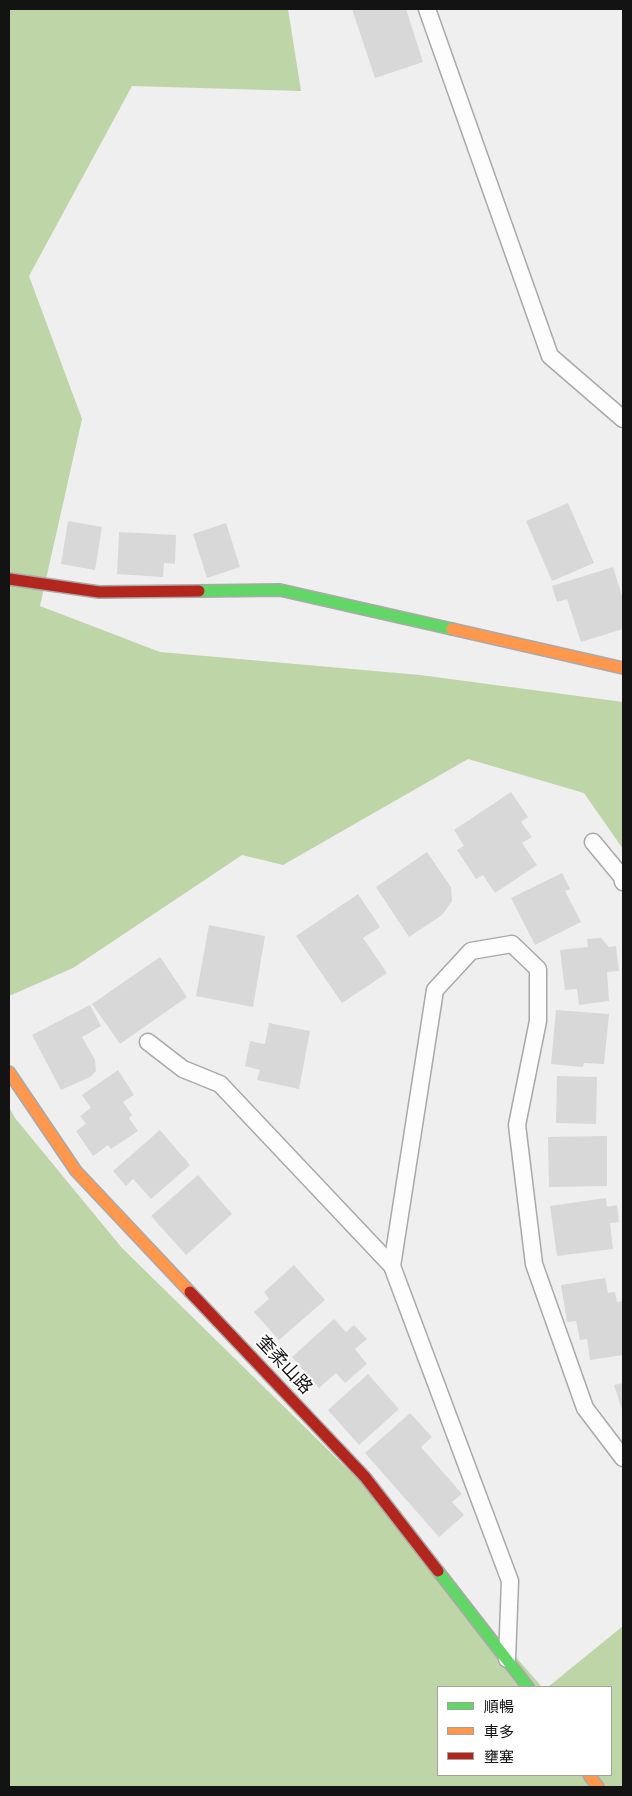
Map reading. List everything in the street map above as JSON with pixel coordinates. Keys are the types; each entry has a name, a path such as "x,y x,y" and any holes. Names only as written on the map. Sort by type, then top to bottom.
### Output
{"street":[{"path":"9,578 100,592 280,590 623,668"},
{"name":"奎柔山路","path":"9,1072 76,1171 365,1476 527,1686"},
{"path":"590,1776 598,1787"}],"lane":[{"path":"427,9 550,356 623,419"},
{"path":"593,842 622,877 623,882"},
{"path":"392,1266 435,990 471,951 512,944 538,969 538,1021 517,1125 534,1264 585,1408 623,1458"},
{"path":"148,1042 183,1069 220,1084 392,1266 510,1581 507,1659"}],"green space":[{"path":"9,9 288,9 301,91 132,86 29,276 82,419 40,606 160,652 420,675 623,702 623,849 584,793 468,759 283,865 242,855 73,968 9,996"},
{"path":"9,1107 15,1118 122,1248 372,1493 541,1686 437,1686 437,1776 612,1776 612,1686 549,1686 623,1626 623,1787 9,1787"}],"building":[{"path":"352,9 406,9 423,62 375,78"},
{"path":"568,503 594,563 552,581 526,521"},
{"path":"68,521 102,527 95,570 61,564"},
{"path":"226,523 240,567 207,578 193,534"},
{"path":"119,532 176,535 175,564 164,563 163,577 117,574"},
{"path":"613,567 623,599 623,629 581,642 567,599 557,602 552,586"},
{"path":"511,792 528,817 521,822 532,837 522,843 537,865 495,893 483,875 476,879 457,850 464,846 454,830"},
{"path":"427,852 451,887 452,901 442,915 409,937 376,887"},
{"path":"562,873 570,889 565,891 581,922 535,945 511,898"},
{"path":"358,894 380,927 363,938 387,973 342,1003 296,936"},
{"path":"209,925 265,936 253,1007 196,996"},
{"path":"601,938 609,947 616,946 619,971 607,972 609,1001 579,1005 577,989 565,990 560,950 588,947 587,939"},
{"path":"160,957 187,997 120,1044 92,1004"},
{"path":"90,1005 101,1026 82,1037 95,1060 96,1071 90,1077 61,1090 32,1035"},
{"path":"556,1010 609,1014 604,1064 584,1063 583,1067 551,1064"},
{"path":"269,1023 310,1031 299,1089 257,1080 260,1070 245,1066 250,1041 265,1044"},
{"path":"118,1070 134,1095 123,1102 132,1115 129,1118 138,1131 111,1149 108,1145 93,1156 76,1131 86,1124 80,1116 91,1108 82,1095"},
{"path":"557,1076 597,1077 596,1124 556,1123"},
{"path":"160,1130 190,1165 151,1199 133,1179 126,1186 113,1171"},
{"path":"607,1136 607,1186 549,1187 548,1137"},
{"path":"198,1175 232,1214 186,1255 151,1216"},
{"path":"606,1198 607,1207 617,1205 619,1222 610,1223 613,1249 557,1256 550,1206"},
{"path":"294,1265 325,1300 279,1340 254,1312 269,1299 264,1292"},
{"path":"605,1278 608,1293 615,1292 617,1302 623,1301 623,1355 590,1360 587,1339 580,1340 576,1321 567,1322 561,1285"},
{"path":"334,1319 346,1332 354,1325 367,1339 355,1349 367,1364 345,1383 336,1373 319,1388 292,1357"},
{"path":"368,1374 399,1409 359,1445 328,1410"},
{"path":"623,1383 623,1413 614,1385"},
{"path":"410,1413 432,1437 421,1447 462,1494 452,1502 464,1515 439,1537 365,1453"}],"traffic: fast":[{"path":"199,591 280,590 452,629"},
{"path":"438,1571 527,1686"}],"traffic: slow":[{"path":"452,629 623,668"},
{"path":"9,1072 76,1171 190,1292"},
{"path":"590,1776 598,1787"}],"traffic: jam":[{"path":"9,579 99,592 199,591"},
{"path":"190,1292 365,1477 438,1571"}]}
